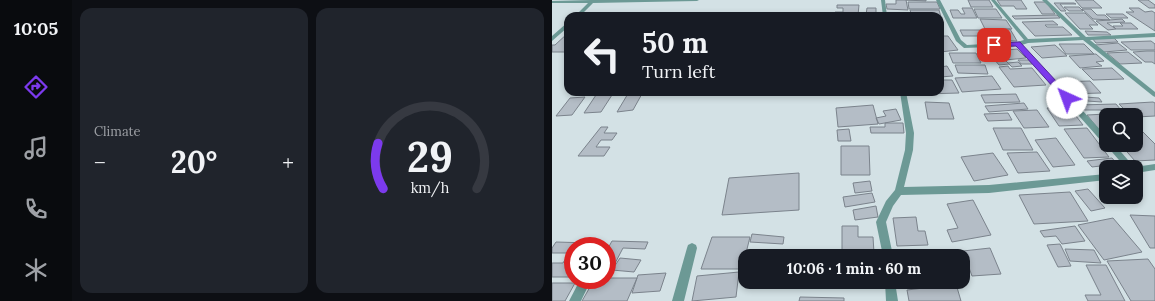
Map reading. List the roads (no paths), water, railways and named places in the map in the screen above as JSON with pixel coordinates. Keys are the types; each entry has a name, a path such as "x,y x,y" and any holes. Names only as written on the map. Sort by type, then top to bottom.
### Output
{"street":[{"path":"552,2 680,2 697,0"},
{"path":"883,0 885,12"},
{"path":"938,0 959,41 966,47 1018,44 1027,41 1155,34"},
{"path":"993,0 1027,41"},
{"path":"1044,0 1084,38 1155,95"},
{"path":"582,12 594,1"},
{"path":"552,39 564,28"},
{"path":"1018,44 1099,133"},
{"path":"887,249 882,222 889,204 899,191 909,150 910,133 904,96"},
{"path":"1116,152 1124,160"},
{"path":"1143,169 1155,167"},
{"path":"899,191 989,189 1099,178"},
{"path":"678,301 692,248"},
{"path":"575,301 581,289"},
{"path":"891,289 892,301"}]}
